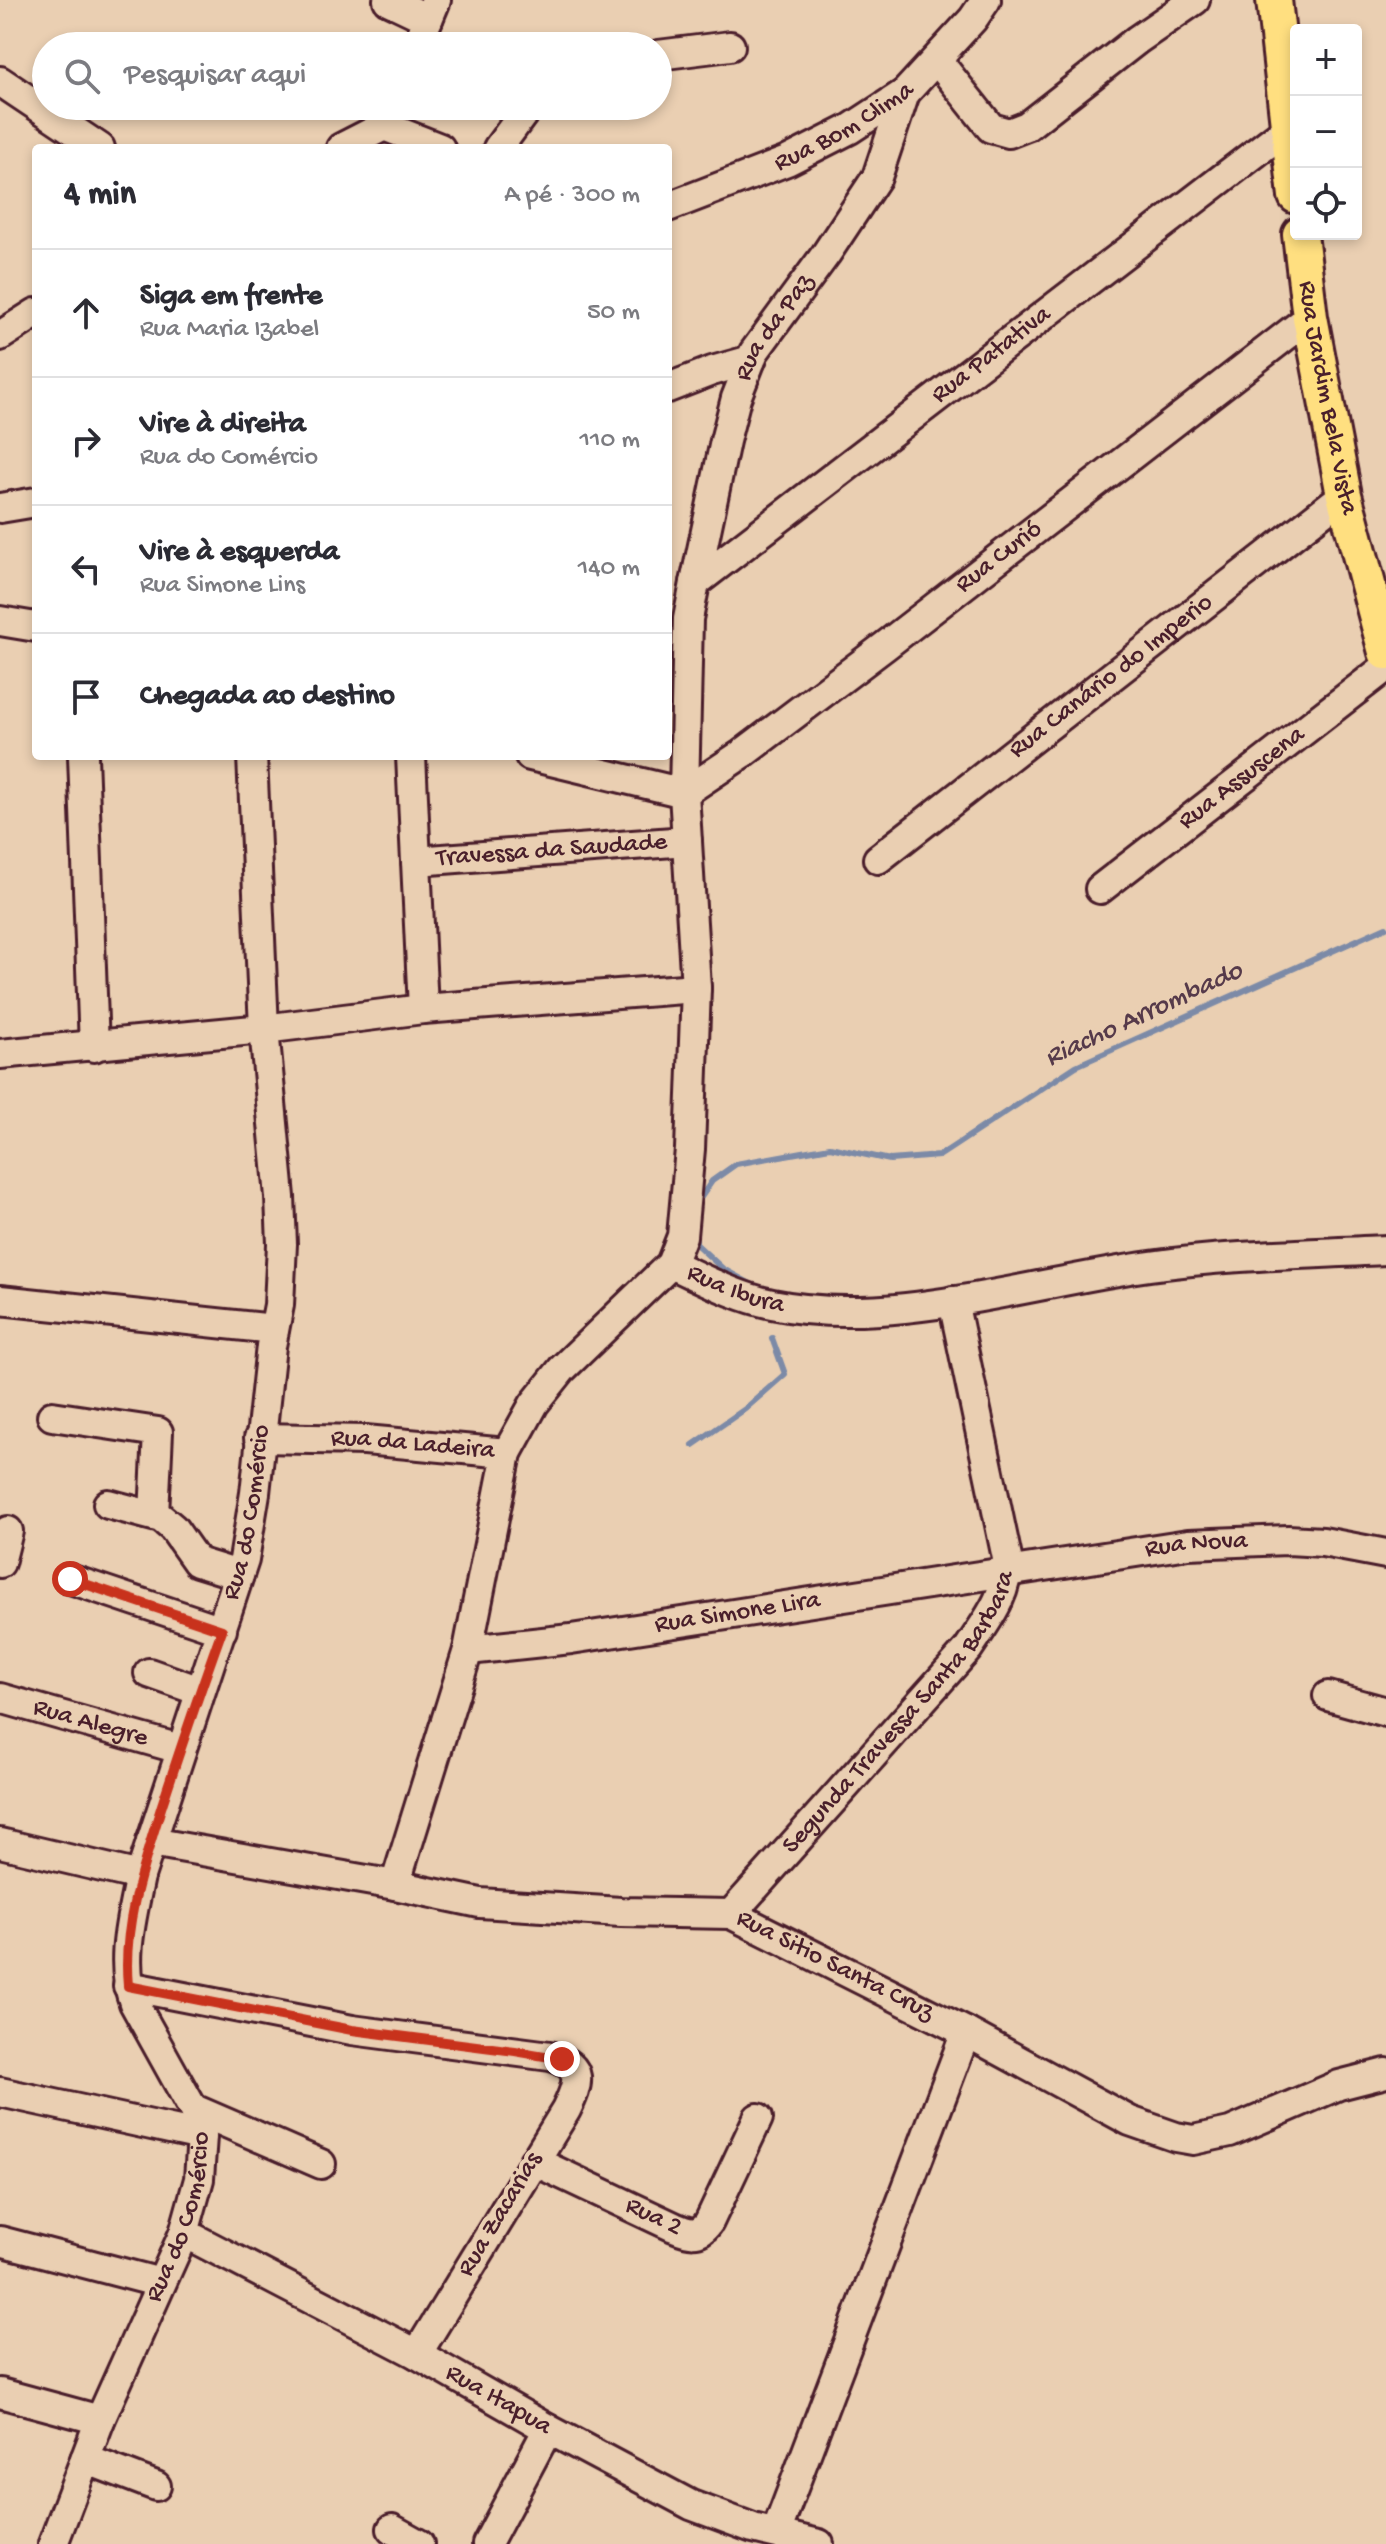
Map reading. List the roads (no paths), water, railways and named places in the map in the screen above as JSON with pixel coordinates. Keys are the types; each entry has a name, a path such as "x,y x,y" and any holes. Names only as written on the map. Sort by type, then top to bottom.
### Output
{"main road":[{"path":"1274,0 1293,168"},
{"name":"Rua Jardim Bela Vista","path":"1301,240 1310,317 1344,495 1386,652"}],"street":[{"path":"388,0 432,9 423,32"},
{"name":"Rua Bom Clima","path":"672,205 787,161 850,129 905,93 937,60 986,0"},
{"path":"937,60 991,128 1009,133 1027,126 1137,40 1195,0"},
{"path":"672,53 730,46"},
{"path":"0,81 32,102"},
{"name":"Rua da Paz","path":"695,583 725,441 736,398 751,360 766,333 834,242 877,177 905,93"},
{"path":"58,120 94,144"},
{"path":"347,144 382,120"},
{"path":"394,120 434,144"},
{"path":"501,144 519,120"},
{"name":"Rua Patativa","path":"695,583 1288,128"},
{"name":"Rua Curió","path":"684,793 724,767 908,628 1310,317"},
{"path":"672,386 751,360"},
{"name":"Rua Canário do Imperio","path":"878,859 1344,495"},
{"path":"0,508 32,503"},
{"name":"Rua Ibura","path":"695,583 678,616 684,793 696,988 690,1149 680,1245 671,1264 749,1298 788,1307 844,1311 953,1301 1153,1265 1386,1250"},
{"path":"0,621 32,626"},
{"name":"Rua Assuscena","path":"1100,889 1386,667"},
{"path":"83,760 94,1047"},
{"name":"Rua do Comércio","path":"53,2544 100,2420 184,2233 199,2179 198,2122 128,1986 128,1953 140,1876 239,1575 251,1523 259,1438 279,1305 282,1244 277,1150 264,1029 252,760"},
{"path":"411,760 423,1009"},
{"path":"547,760 684,793"},
{"name":"Travessa da Saudade","path":"416,861 687,841"},
{"path":"0,1054 264,1029 423,1009 696,988"},
{"name":"Rua da Ladeira","path":"259,1438 365,1440 507,1453 534,1404 562,1369 671,1264"},
{"path":"0,1300 274,1329"},
{"name":"Segunda Travessa Santa Barbara","path":"731,1914 968,1649 993,1612 1008,1573 953,1301"},
{"path":"52,1416 158,1432 154,1515"},
{"path":"395,1885 468,1650 507,1453"},
{"path":"108,1504 154,1515 173,1528 197,1562 239,1575"},
{"path":"0,1563 8,1531"},
{"name":"Rua Nova","path":"1008,1573 1188,1544 1269,1540 1323,1542 1386,1554"},
{"name":"Rua Simone Lira","path":"468,1650 571,1639 1008,1573"},
{"path":"70,1579 222,1630"},
{"path":"149,1673 200,1691"},
{"path":"1328,1696 1386,1712"},
{"name":"Rua Alegre","path":"0,1698 180,1749"},
{"name":"Rua Sitio Santa Cruz","path":"151,1842 480,1903 621,1912 731,1914 966,2032 1130,2121 1158,2133 1193,2140 1230,2132 1339,2085 1386,2073"},
{"path":"0,1843 140,1876"},
{"name":"Rua Zacarias","path":"128,1986 352,2030 550,2056 570,2064 577,2074 572,2098 417,2354"},
{"path":"776,2533 966,2032"},
{"path":"0,2092 198,2122 321,2164"},
{"name":"Rua 2","path":"534,2161 674,2227 697,2233 709,2222 758,2118"},
{"name":"Rua Itapua","path":"184,2233 417,2354 548,2429 691,2505 732,2522 819,2544"},
{"path":"0,2241 161,2283"},
{"path":"0,2393 100,2420"},
{"path":"487,2544 548,2429"},
{"path":"85,2459 156,2486"},
{"path":"392,2529 419,2544"}],"waterway":[{"name":"Riacho Arrombado","path":"695,1206 712,1181 736,1164 830,1147 890,1160 939,1156 1076,1066 1386,927"},
{"name":"Riacho Arrombado","path":"696,1229 696,1244 723,1269 756,1287"},
{"name":"Riacho Arrombado","path":"693,1445 745,1409 785,1374 772,1338"}]}
